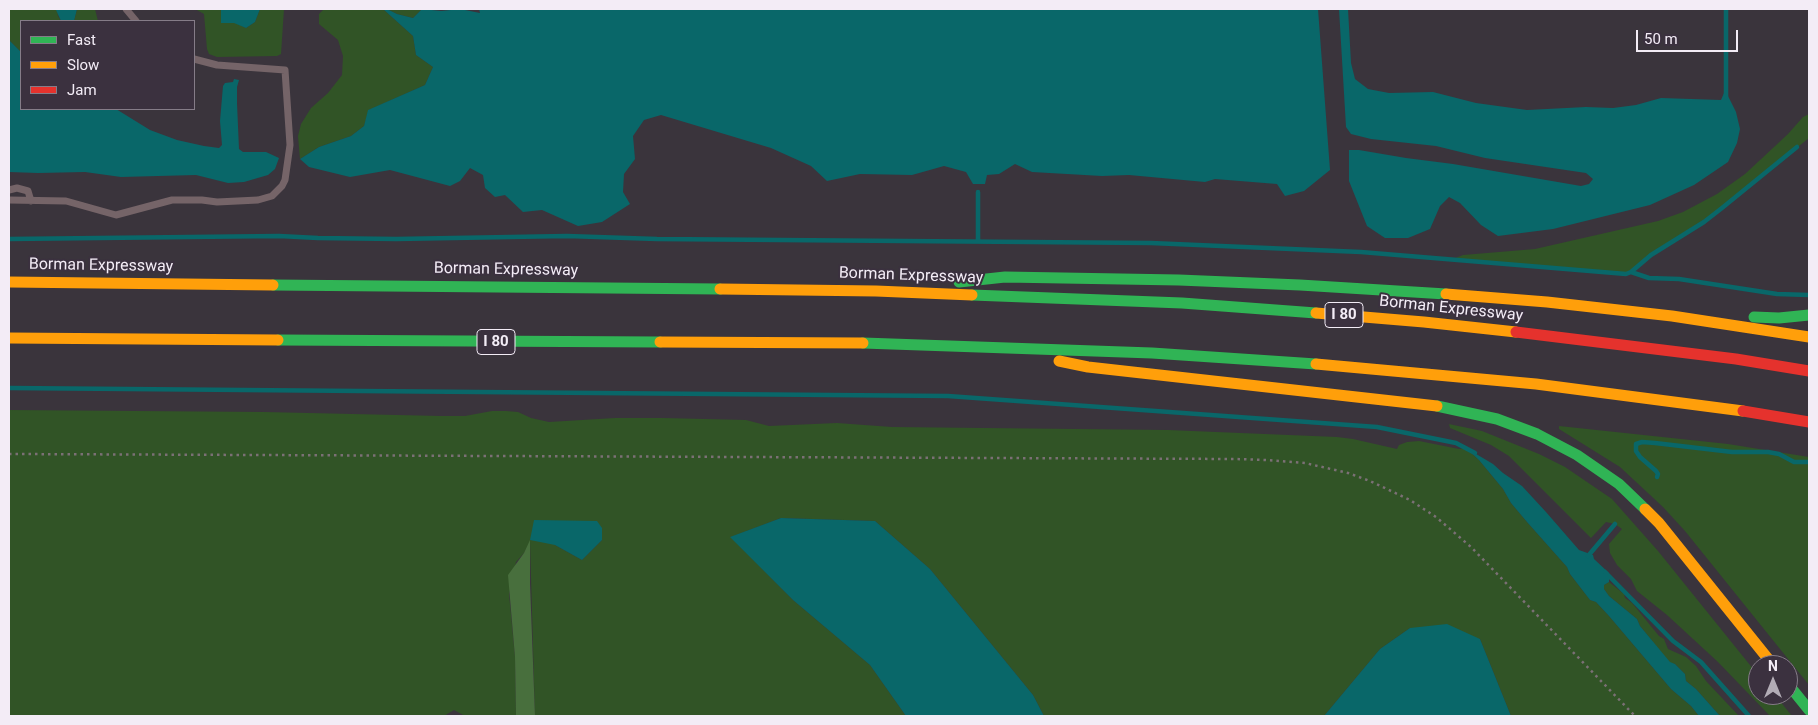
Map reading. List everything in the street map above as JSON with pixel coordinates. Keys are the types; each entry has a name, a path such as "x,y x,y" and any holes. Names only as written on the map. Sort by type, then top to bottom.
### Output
{"highway":[{"path":"876,291 1005,276 1300,284 1548,302 1672,316 1809,337"},
{"name":"Borman Expressway","path":"9,282 876,291 1172,302 1304,311 1547,335 1736,359 1809,371"},
{"path":"1672,316 1779,318 1809,315"},
{"name":"I 80","path":"9,338 847,343 984,346 1279,361 1418,372 1536,384 1728,409 1809,422"},
{"path":"984,346 1088,367 1445,408 1497,419 1537,434 1577,455 1619,484 1633,497 1659,523 1765,655"},
{"path":"1798,696 1809,710"}],"lane":[{"path":"126,9 135,20"},
{"path":"9,200 66,201 116,215 172,200 217,202 258,200 278,192 285,180 290,145 285,70 217,66 195,59"},
{"path":"9,190 17,188 28,191 31,201"}],"path":[{"path":"9,454 1236,459 1305,464 1348,473 1370,481 1410,500 1436,517 1484,559 1635,716"}],"green space":[{"path":"9,9 61,9 57,10 60,20 20,20 20,51 9,40"},
{"path":"77,9 95,9 98,20 74,20"},
{"path":"195,9 221,9 222,16 246,28 255,22 260,9 284,9 281,54 277,56 217,57 209,54 204,14"},
{"path":"324,9 383,9 413,36 416,55 433,67 425,85 369,110 364,126 351,136 319,147 300,159 298,136 301,124 311,108 328,93 342,75 343,56 338,40 319,24 319,14"},
{"path":"387,9 422,9 413,18"},
{"path":"1809,114 1809,138 1704,222 1651,255 1631,272 1626,274 1453,259 1463,255 1535,249 1658,221 1683,212 1717,194 1745,174 1788,134 1803,117"},
{"path":"9,410 264,412 441,416 465,416 492,411 506,411 518,412 531,418 549,422 615,418 662,418 746,420 769,426 837,423 892,427 1168,430 1337,437 1397,449 1399,445 1407,442 1419,441 1459,449 1466,448 1479,460 1503,489 1511,503 1567,567 1570,574 1590,600 1596,602 1671,689 1691,706 1699,716 1511,716 1480,639 1410,628 1380,649 1324,716 1044,716 1033,695 930,569 875,521 781,518 731,537 793,600 870,665 906,716 535,716 530,542 516,562 509,594 515,657 516,716 465,716 454,710 444,716 9,716","holes":["602,540 582,560 555,545"]},
{"path":"1449,424 1482,431 1539,454 1565,467 1612,499 1658,551 1748,663 1748,693 1718,662 1667,615 1637,591 1631,579 1617,565 1610,553 1609,544 1622,529 1615,524 1606,522 1591,538 1509,456 1491,445 1450,428"},
{"path":"1559,426 1728,444 1809,457 1809,685 1798,671 1798,655 1785,655 1685,531 1663,507 1620,467 1559,429"},
{"path":"530,540 535,716 516,716 515,657 508,575 524,553"},
{"path":"1609,582 1624,594 1625,598 1632,603 1659,636 1664,639 1668,649 1686,657 1696,666 1706,681 1739,716 1720,716 1696,689 1686,681 1685,674 1675,664 1670,663 1640,626 1637,619 1609,596 1604,589 1604,585"},
{"path":"1759,705 1783,705 1792,716 1770,716"}],"water":[{"path":"77,9 74,20 61,20 56,10"},
{"path":"221,9 260,9 255,22 246,28 234,23 221,23"},
{"path":"383,9 413,18 422,9 441,11 460,9 480,13 479,9 1318,9 1330,170 1304,191 1285,196 1277,184 1215,179 1205,182 1129,175 1102,176 1032,172 1015,164 999,174 987,175 985,184 973,184 966,172 944,166 912,175 860,174 827,181 811,166 771,148 661,115 644,120 633,136 635,159 624,174 623,192 630,204 602,222 578,226 542,210 523,212 505,195 495,197 485,188 483,175 470,168 460,181 450,186 390,170 350,177 309,167 300,159 319,147 351,136 364,126 368,110 425,85 433,67 416,55 413,36"},
{"path":"1339,9 1348,9 1351,63 1355,79 1368,89 1389,93 1433,92 1476,103 1527,110 1586,107 1613,108 1636,105 1661,98 1721,100 1726,92 1736,112 1740,129 1737,143 1728,162 1694,185 1650,205 1553,229 1498,236 1481,225 1460,203 1449,197 1440,206 1430,229 1408,238 1385,238 1367,226 1349,181 1349,150 1453,164 1581,186 1589,184 1593,179 1586,173 1485,158 1436,146 1371,139 1351,134 1346,127"},
{"path":"9,40 20,51 20,110 118,110 150,130 177,140 219,148 222,145 220,121 223,86 225,83 233,82 234,79 239,80 237,103 239,149 243,152 266,152 279,158 275,169 268,175 244,182 228,183 196,175 121,177 85,172 9,172"},
{"path":"1466,448 1493,464 1522,486 1579,550 1593,555 1594,559 1609,573 1609,582 1604,585 1604,589 1609,596 1637,619 1640,626 1670,662 1675,664 1685,674 1686,681 1696,689 1720,716 1699,716 1691,706 1671,689 1609,616 1596,602 1590,600 1570,574 1567,567 1511,503 1503,489 1479,460"},
{"path":"781,518 875,521 930,569 1033,695 1044,716 906,716 870,665 793,600 730,537"},
{"path":"534,520 597,521 602,528 602,540 582,560 555,545 530,540"},
{"path":"1447,624 1480,639 1511,716 1324,716 1380,649 1410,628"}],"waterway":[{"path":"1726,9 1726,97"},
{"path":"9,239 279,236 396,239 567,236 657,239 1151,243 1361,252 1626,274 1651,255 1704,222 1797,147"},
{"path":"978,192 978,241"},
{"path":"1631,272 1649,278 1679,279 1777,294 1809,295"},
{"path":"9,388 948,396 1377,427 1456,443 1475,453"},
{"path":"1657,477 1656,471 1636,451 1636,444 1642,442 1732,452 1768,452 1779,454 1794,462 1809,462"},
{"path":"1588,556 1615,524"},
{"path":"1605,572 1673,641 1701,662 1749,716"}],"traffic: fast":[{"path":"959,282 1005,277 1179,280 1446,294"},
{"path":"273,285 720,289"},
{"path":"972,295 1182,303 1316,313"},
{"path":"1754,317 1779,318 1809,315"},
{"path":"278,340 660,342"},
{"path":"863,343 1152,353 1316,364"},
{"path":"1437,406 1497,419 1537,434 1577,455 1619,484 1645,509"},
{"path":"1798,696 1809,710"}],"traffic: slow":[{"path":"9,282 273,285"},
{"path":"720,289 876,291 972,295"},
{"path":"1446,294 1547,302 1672,316 1809,337"},
{"path":"1316,313 1516,332"},
{"path":"9,338 278,340"},
{"path":"660,342 863,343"},
{"path":"1059,361 1088,367 1437,406"},
{"path":"1316,364 1536,384 1743,411"},
{"path":"1645,509 1659,523 1765,655"}],"traffic: jam":[{"path":"1516,332 1736,359 1809,371"},
{"path":"1743,411 1809,422"}]}
